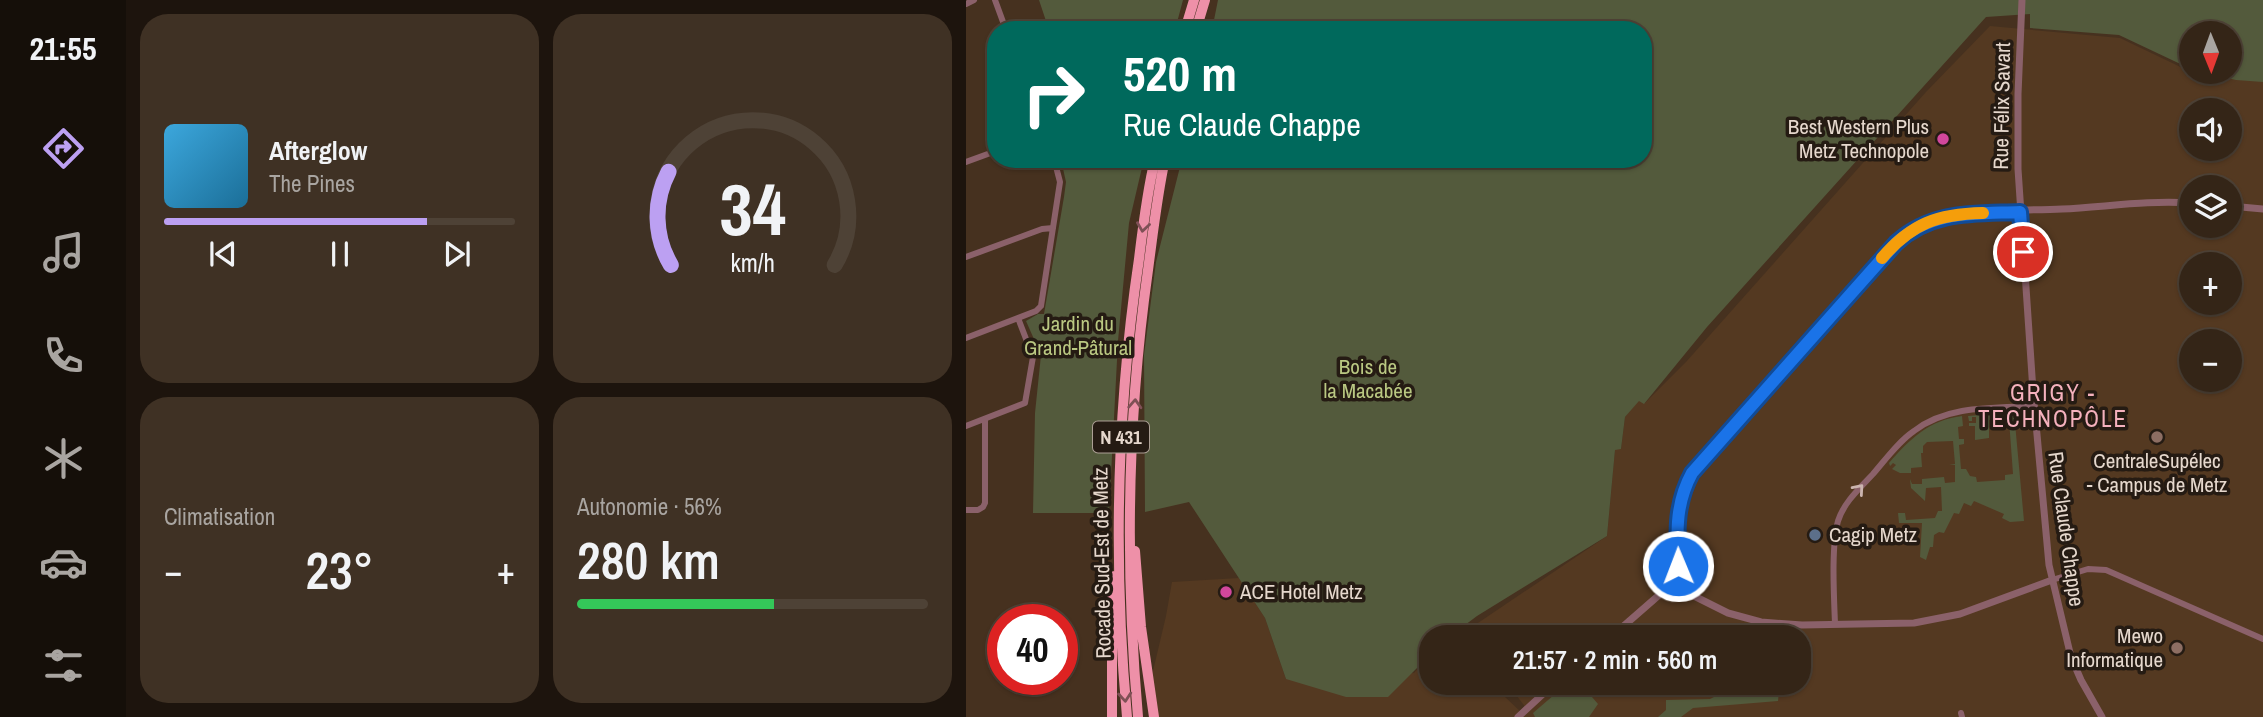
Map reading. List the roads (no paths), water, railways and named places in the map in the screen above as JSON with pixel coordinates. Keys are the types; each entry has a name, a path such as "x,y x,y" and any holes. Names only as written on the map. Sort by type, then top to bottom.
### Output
{"highway":[{"path":"1188,21 1194,0"},
{"path":"1199,21 1205,0"},
{"name":"Rocade Sud-Est de Metz","path":"1127,717 1118,582 1118,481 1126,342 1154,168"},
{"name":"Rocade Sud-Est de Metz","path":"1138,717 1129,580 1130,498 1138,343 1165,168"},
{"path":"1112,717 1112,547 1118,481"},
{"path":"1130,498 1141,627 1154,717"}],"street":[{"path":"966,4 974,0"},
{"path":"995,0 1003,21"},
{"name":"Rue Félix Savart","path":"2020,212 2017,133 2022,0"},
{"path":"966,162 987,154"},
{"path":"966,338 1036,311 1041,306 1060,182 1056,168"},
{"path":"1625,625 1670,588 1677,576 1678,510 1692,473 1889,249 1915,228 1942,217 1965,214 2137,202 2179,203"},
{"path":"2242,207 2263,209"},
{"name":"Rue Claude Chappe","path":"2020,212 2034,406 2052,580 2073,663 2102,717"},
{"path":"966,257 1042,229 1053,228"},
{"path":"966,426 1025,403 1033,357 1018,318"},
{"path":"1835,624 1835,551 1838,524 1847,504 1890,455 1914,430 1943,415 2034,406"},
{"path":"966,510 978,510 983,508 985,503 985,419"},
{"path":"1670,588 1699,598 1728,613 1761,622 1792,625 1914,623 1950,617 2088,569 2106,570 2263,639"},
{"path":"1677,576 1699,598"},
{"path":"1518,717 1542,695"}],"place":[{"name":"Best Western Plus Metz Technopole","path":"1943,139"},
{"name":"CentraleSupélec - Campus de Metz","path":"2157,437"},
{"name":"Cagip Metz","path":"1815,535"},
{"name":"ACE Hotel Metz","path":"1226,592"},
{"name":"Mewo Informatique","path":"2177,648"}],"district":[{"name":"GRIGY - TECHNOPÔLE","path":"2053,406"}],"park label":[{"name":"Jardin du Grand-Pâtural","path":"1078,336"},
{"name":"Bois de la Macabée","path":"1368,379"}]}
